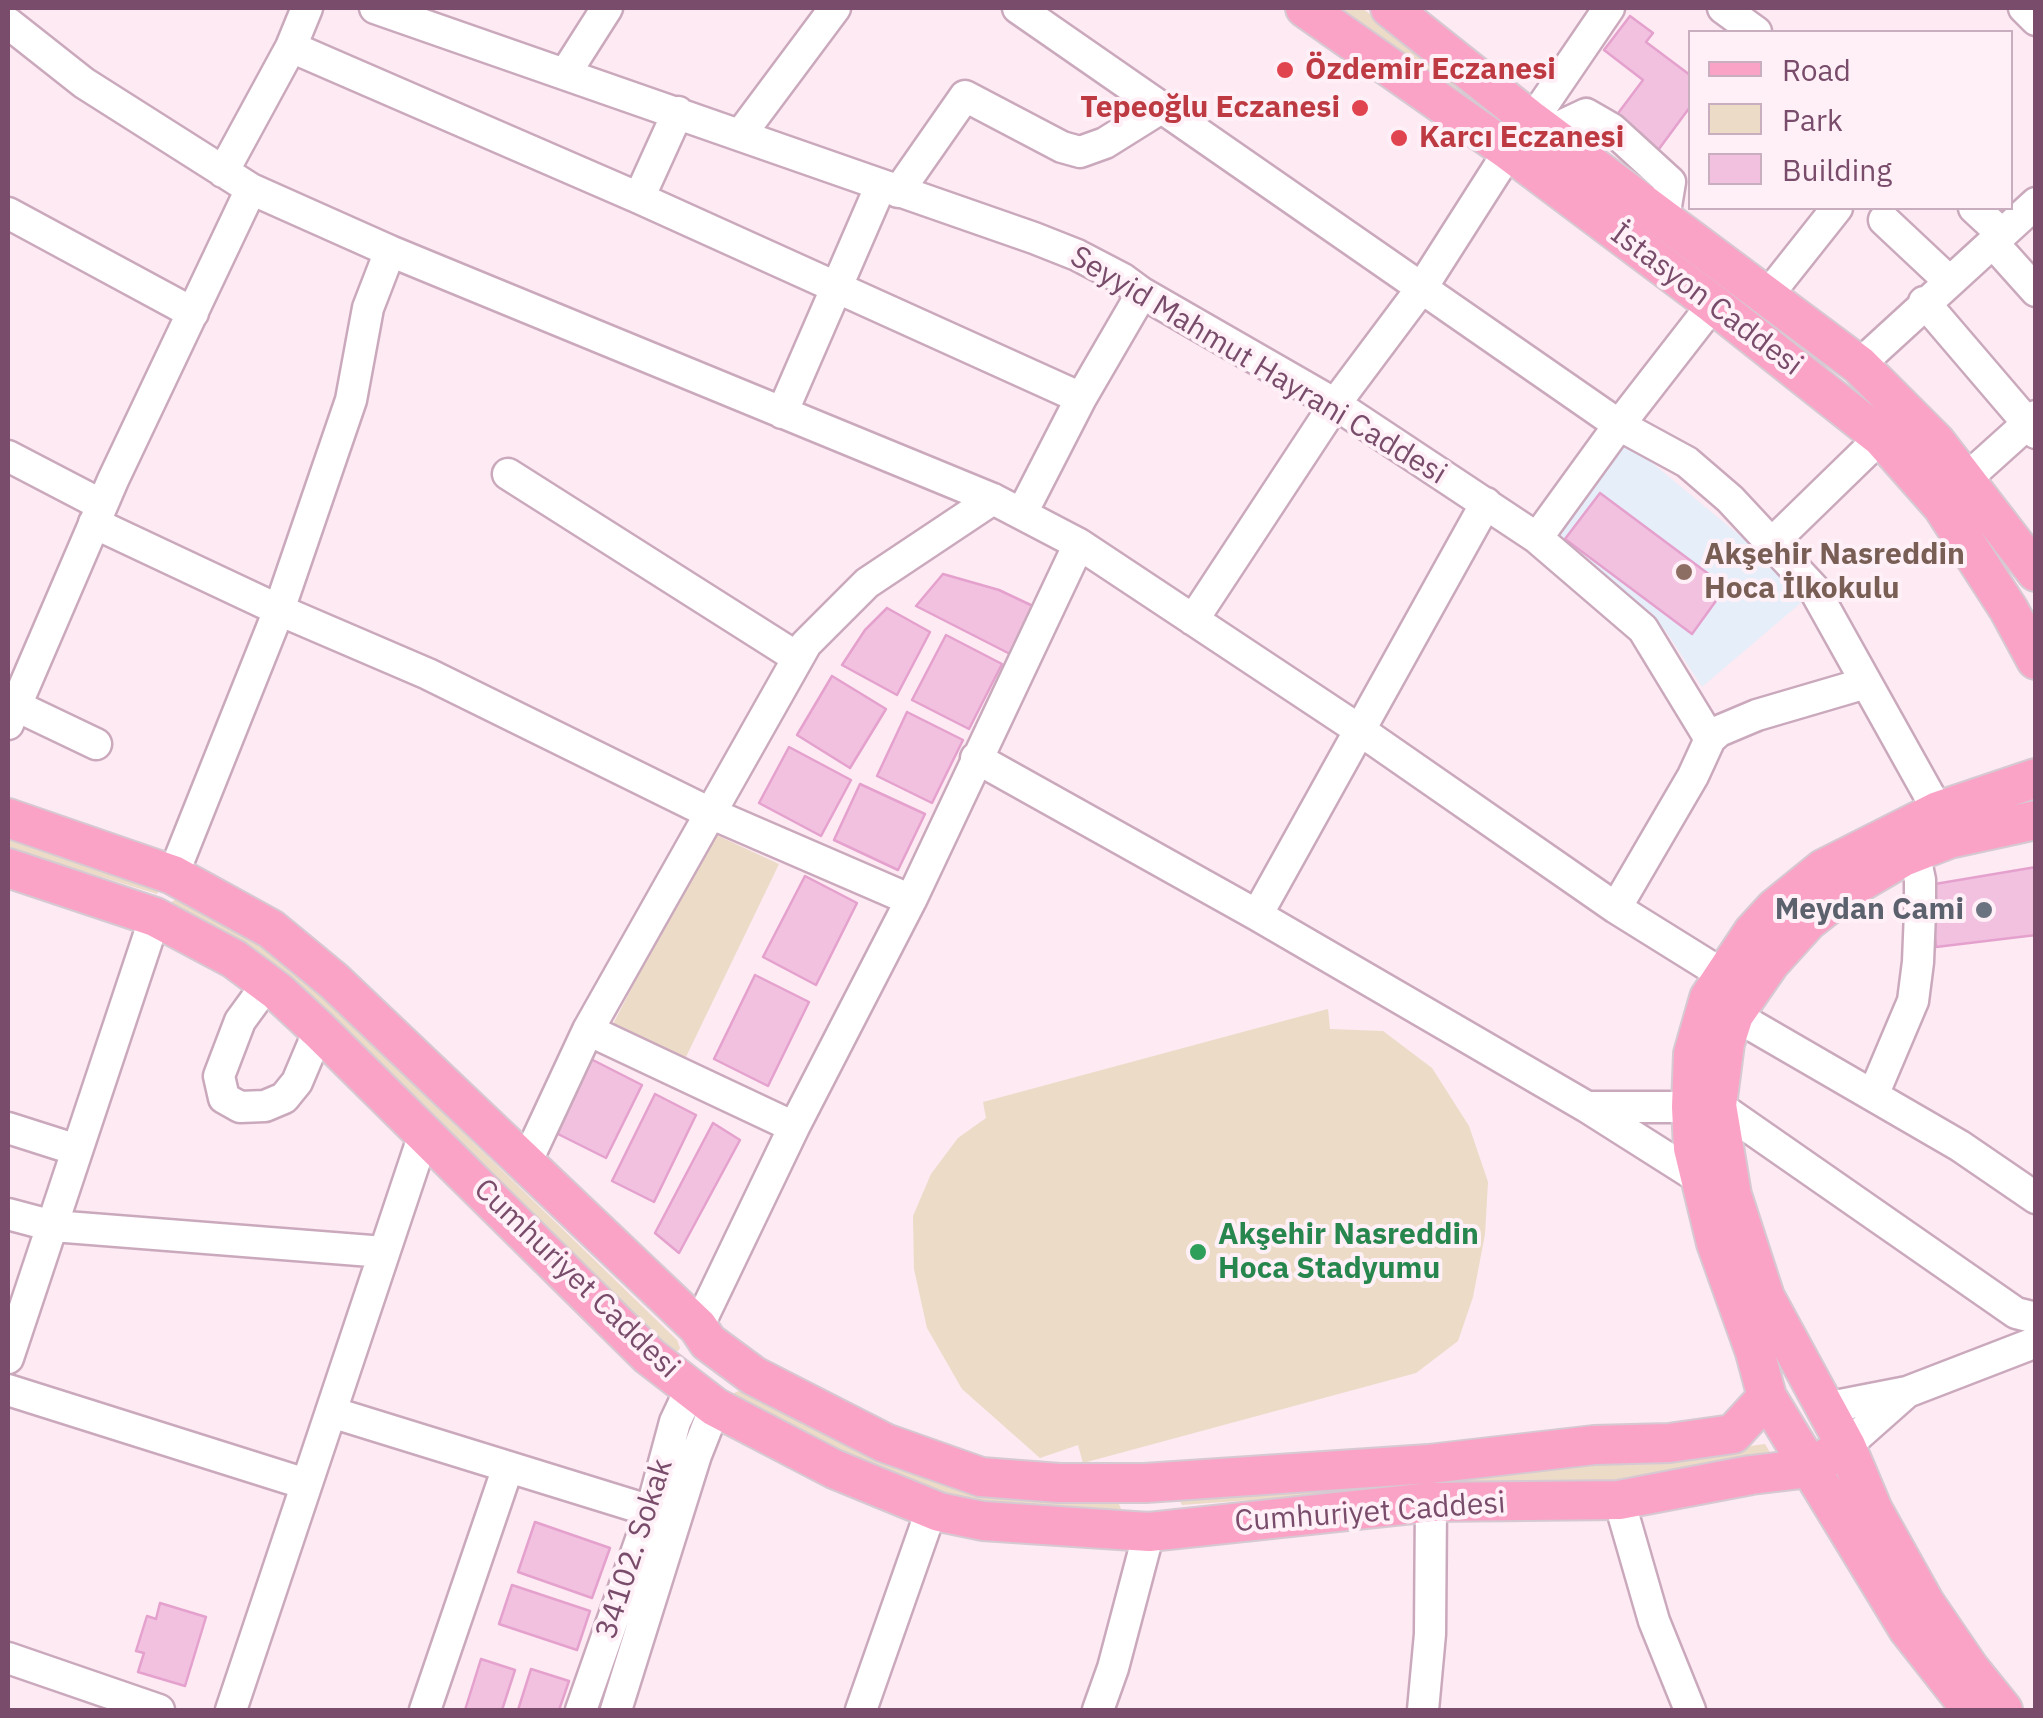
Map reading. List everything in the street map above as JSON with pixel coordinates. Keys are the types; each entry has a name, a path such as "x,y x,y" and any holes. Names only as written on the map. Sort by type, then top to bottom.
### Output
{"main road":[{"name":"İstasyon Caddesi","path":"1305,8 1530,135 1664,218 1859,364 1936,442 2036,572"},
{"name":"İstasyon Caddesi","path":"1390,8 1713,304 1881,437 1942,506 2009,610 2036,660"},
{"path":"2003,1710 1925,1603 1756,1275 1726,1166 1704,1106 1693,1054 1700,1023 1722,974 1775,908 1823,869 1938,811 2036,778"},
{"name":"Cumhuriyet Caddesi","path":"8,818 174,875 245,912 299,951 708,1339 754,1376 838,1421 946,1467 1002,1481 1145,1483 1429,1464 1594,1445 1669,1442 1759,1417 1825,1408"},
{"path":"1973,1710 1908,1629 1810,1468 1759,1417 1755,1352 1716,1243 1698,1178 1704,1106 1734,1015 1770,962 1808,920 1850,888 1914,852 1949,838 2036,820"},
{"name":"Cumhuriyet Caddesi","path":"8,868 155,917 234,959 319,1030 649,1356 702,1397 834,1469 932,1508 983,1521 1148,1532 1431,1502 1619,1500 1810,1468"},
{"path":"155,917 174,875"},
{"path":"702,1397 708,1339"},
{"path":"1810,1468 1846,1446"},
{"path":"1429,1464 1431,1502"},
{"path":"1145,1483 1148,1532"}],"street":[{"path":"223,172 291,47 307,8"},
{"name":"Seyyid Mahmut Hayrani Caddesi","path":"375,8 1077,255 1124,279 1142,294 1335,404 1538,538 1643,629 1710,738"},
{"path":"564,74 607,8"},
{"path":"742,134 834,8"},
{"path":"1018,8 1618,426 1687,462 1730,499 1814,590 1938,811"},
{"path":"1193,620 1335,404 1530,135 1609,8"},
{"path":"1723,8 1753,30"},
{"path":"2024,8 2036,20"},
{"path":"8,23 84,84 252,189 390,251 1022,512 1079,544 1361,731 1616,908 1722,974"},
{"path":"291,47 838,286 1081,398"},
{"path":"782,413 838,286 889,189 965,96 1062,147 1080,152 1104,144 1161,108"},
{"path":"639,198 678,112"},
{"path":"96,744 10,710 252,189"},
{"path":"1859,364 2036,203"},
{"path":"1768,294 1838,210"},
{"path":"1843,210 1874,231 1890,214 1949,281"},
{"path":"1976,210 2036,291"},
{"path":"8,214 192,313"},
{"path":"174,875 279,610 351,400 368,308 390,251"},
{"path":"1022,512 1081,398 1142,294"},
{"path":"1924,302 2033,424 1966,479"},
{"path":"1538,538 1618,426 1713,304"},
{"path":"1772,543 1881,437"},
{"path":"8,456 98,514 279,610 428,674 710,813 910,900"},
{"path":"508,474 798,658"},
{"path":"526,1164 588,1030 806,644 867,583 993,499"},
{"path":"1256,915 1486,503"},
{"path":"708,1339 794,1127 910,900 1079,544"},
{"path":"1616,908 1693,776 1710,738 1757,716 1866,683"},
{"path":"976,758 1587,1107 1698,1178"},
{"path":"1874,1094 1913,1002 1920,912 1920,880 1914,852"},
{"path":"8,1358 155,917"},
{"path":"267,984 240,1021 219,1076 224,1098 240,1107 265,1106 284,1098 297,1082 319,1030"},
{"path":"1734,1015 1960,1146 2036,1198"},
{"path":"588,1030 794,1127"},
{"path":"1587,1107 1704,1106 2016,1313 2036,1318"},
{"path":"8,1128 77,1150"},
{"path":"230,1710 419,1149 428,1136"},
{"path":"8,1214 53,1226 384,1252"},
{"path":"1825,1408 1907,1392 2035,1343"},
{"path":"8,1390 306,1484"},
{"path":"1846,1446 1907,1392"},
{"name":"34102. Sokak","path":"581,1710 651,1511 675,1422 702,1397"},
{"name":"34102. Sokak","path":"616,1710 696,1454 702,1397"},
{"path":"331,1412 651,1511"},
{"path":"425,1710 508,1466"},
{"path":"1619,1500 1654,1621 1690,1710"},
{"path":"1423,1710 1430,1634 1431,1502"},
{"path":"861,1710 932,1508"},
{"path":"1098,1710 1113,1668 1148,1532"},
{"path":"8,1658 158,1710"}],"shaded area":[{"name":"Akşehir Nasreddin Hoca İlkokulu","path":"1621,437 1744,539 1803,601 1702,687 1665,630 1556,543"}],"green space":[{"path":"1338,8 1362,8 1509,120 1500,130"},
{"path":"8,831 159,889 157,894 8,848"},
{"path":"712,833 779,864 684,1061 612,1026"},
{"path":"176,899 264,947 314,988 677,1340 678,1351 670,1352 169,904"},
{"name":"Akşehir Nasreddin Hoca Stadyumu","path":"1328,1009 1330,1029 1383,1031 1432,1068 1469,1126 1488,1182 1485,1234 1473,1297 1458,1341 1416,1373 1083,1463 1078,1445 1040,1458 962,1389 927,1328 914,1269 913,1216 931,1174 958,1138 986,1118 983,1102"},
{"path":"741,1390 860,1450 953,1488 1013,1499 1117,1500 1122,1511 1020,1513 915,1489 733,1400 734,1393"},
{"path":"1765,1444 1774,1459 1659,1478 1451,1490 1447,1479 1450,1475 1637,1462"},
{"path":"1419,1481 1416,1488 1182,1505 1178,1498"}],"building":[{"path":"1630,16 1653,33 1646,42 1688,74 1688,110 1656,153 1613,120 1643,80 1604,50"},
{"path":"1600,493 1726,587 1692,634 1565,539"},
{"path":"943,574 999,590 1035,607 1012,655 916,606"},
{"path":"887,608 930,632 897,695 842,665 865,630"},
{"path":"946,635 1002,664 969,729 912,700"},
{"path":"832,676 886,709 850,768 797,735"},
{"path":"907,712 963,740 932,803 877,776"},
{"path":"789,747 851,780 821,836 759,803"},
{"path":"860,784 925,814 898,870 834,840"},
{"name":"Meydan Cami","path":"2036,867 2036,935 1936,947 1929,885"},
{"path":"805,876 857,903 816,985 763,957"},
{"path":"755,975 809,1002 768,1086 714,1059"},
{"path":"583,1055 642,1085 606,1158 546,1128"},
{"path":"655,1094 696,1115 654,1202 612,1181"},
{"path":"713,1123 740,1140 679,1253 655,1233"},
{"path":"535,1522 610,1548 592,1598 518,1572"},
{"path":"512,1585 590,1611 577,1650 499,1624"},
{"path":"160,1603 206,1617 185,1686 138,1672 144,1653 136,1651 147,1616 156,1619"},
{"path":"481,1659 515,1670 502,1710 465,1710"},
{"path":"531,1669 569,1681 559,1710 518,1710"}],"place":[{"name":"Özdemir Eczanesi","path":"1285,70"},
{"name":"Tepeoğlu Eczanesi","path":"1360,108"},
{"name":"Karcı Eczanesi","path":"1399,138"},
{"name":"Akşehir Nasreddin Hoca İlkokulu","path":"1684,572"},
{"name":"Meydan Cami","path":"1984,910"},
{"name":"Akşehir Nasreddin Hoca Stadyumu","path":"1198,1252"}]}
